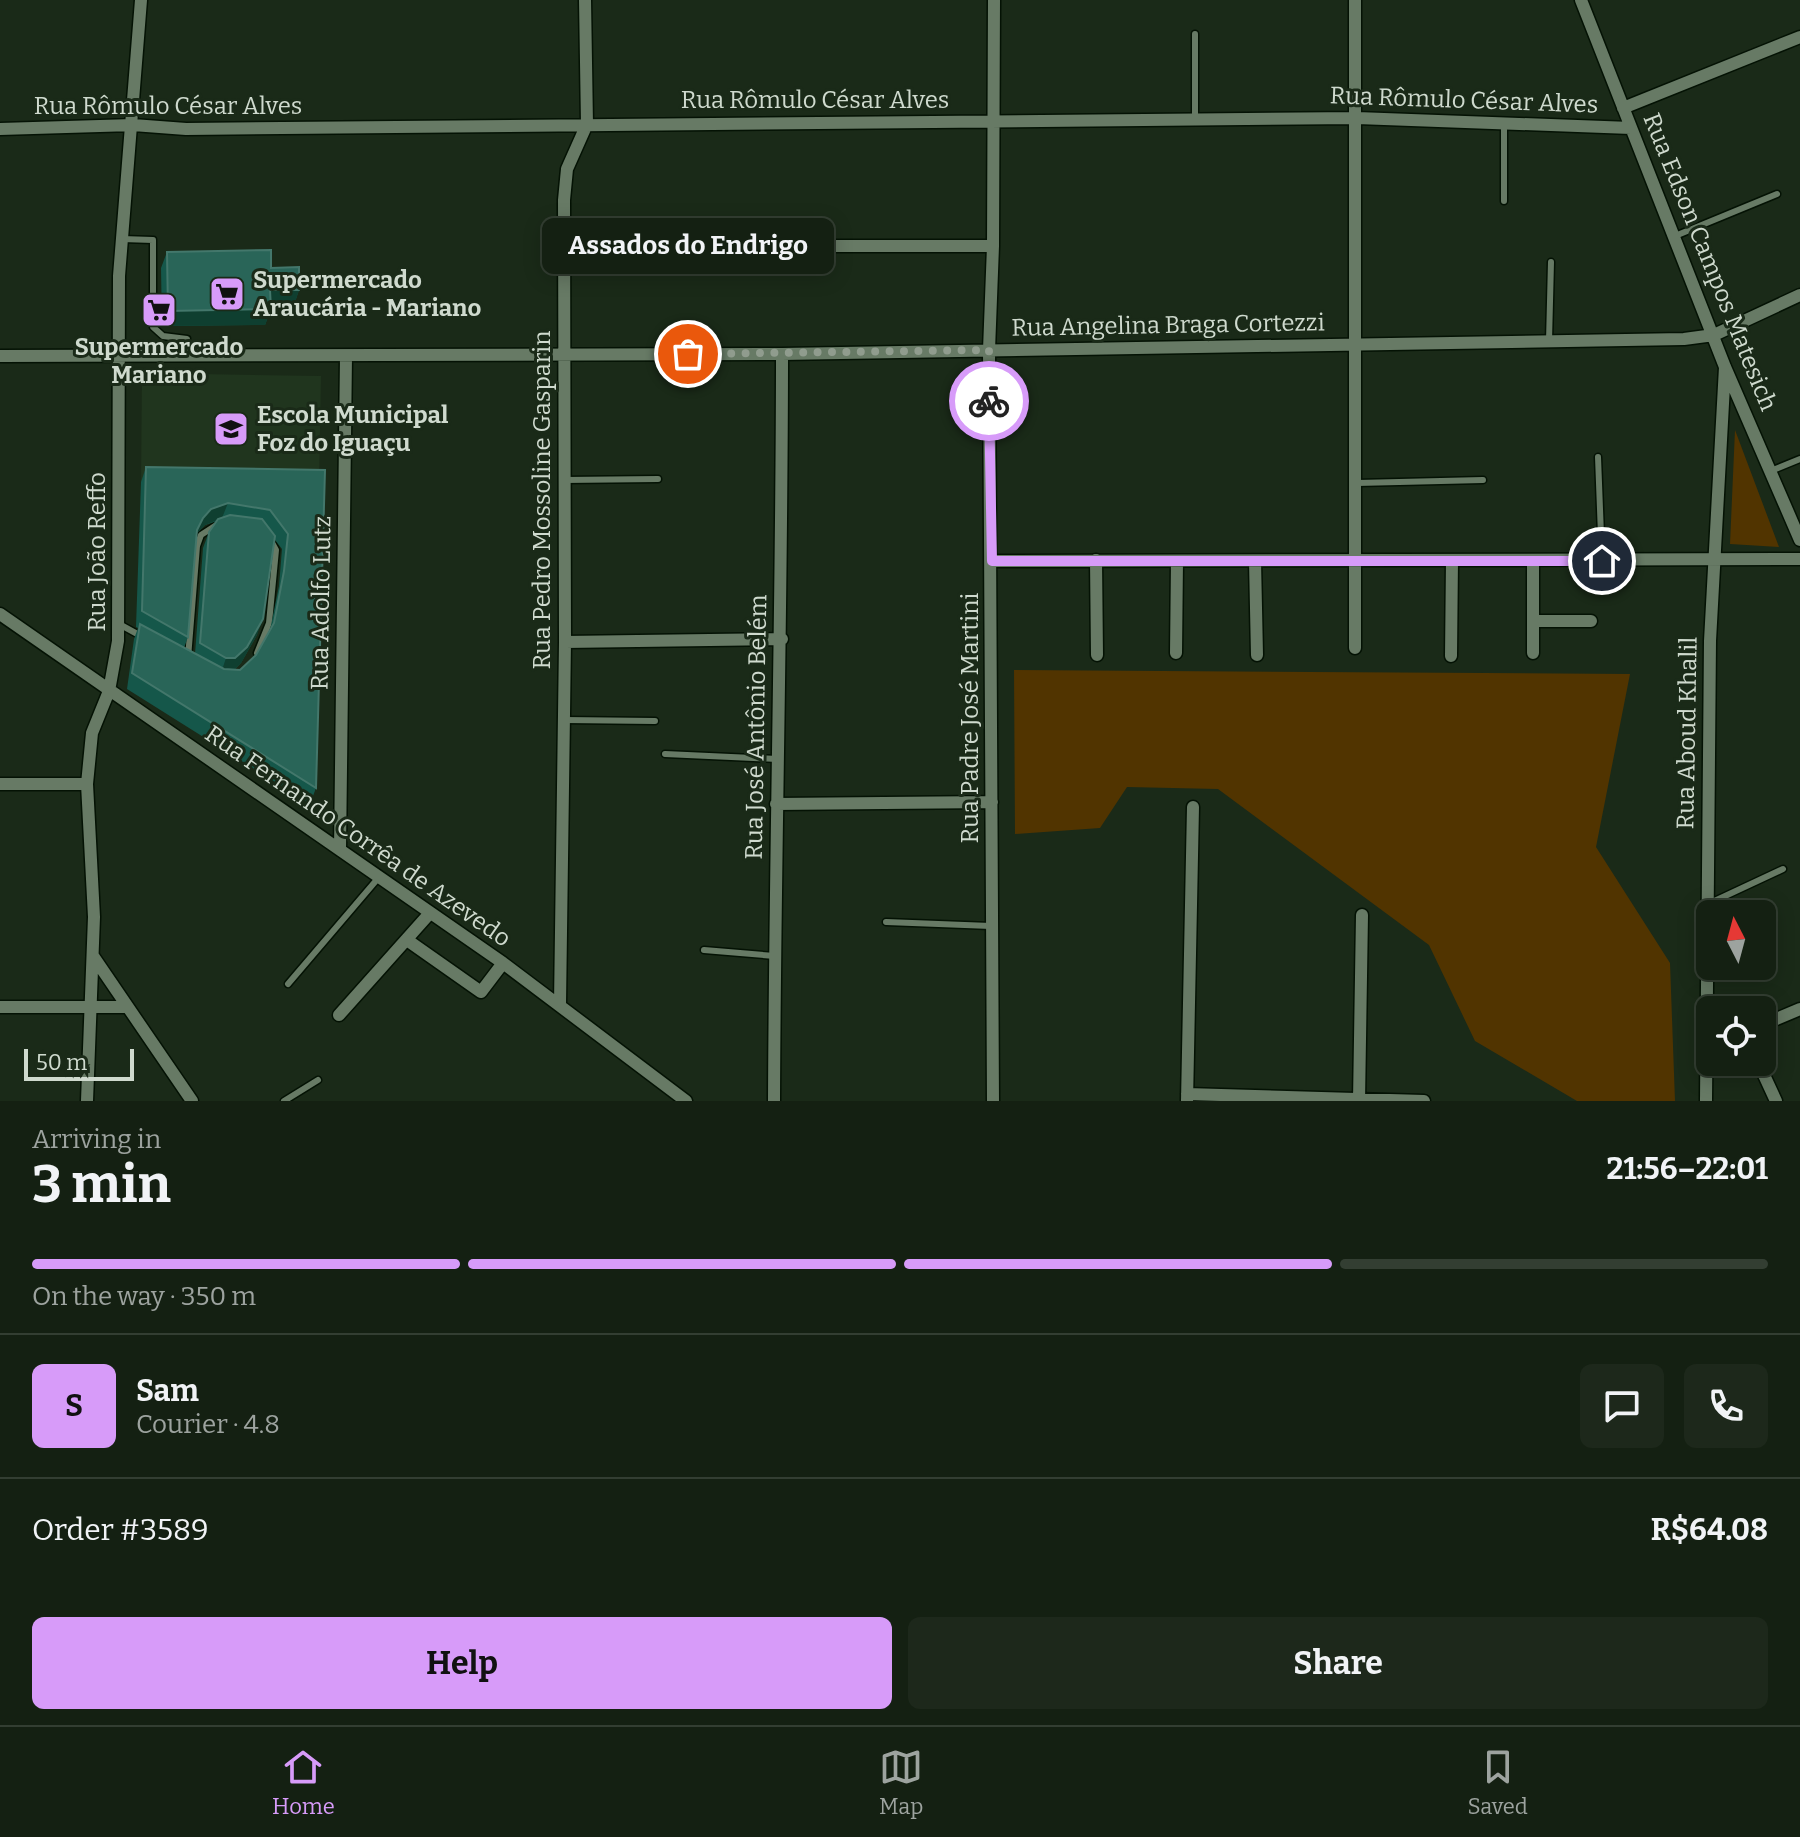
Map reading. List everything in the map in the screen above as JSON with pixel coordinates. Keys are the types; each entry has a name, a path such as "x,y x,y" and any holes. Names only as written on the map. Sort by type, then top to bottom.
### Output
{"street":[{"name":"Rua João Reffo","path":"87,1101 93,956 87,784 92,733 109,691 119,624 122,239 141,0"},
{"name":"Rua Pedro Mossoline Gasparin","path":"560,1004 565,642 564,200 567,169 587,124 585,0"},
{"name":"Rua Padre José Martini","path":"993,1101 989,350 995,121 994,0"},
{"path":"1355,0 1355,648"},
{"name":"Rua Edson Campos Matesich","path":"1581,0 1725,367 1773,470 1800,540"},
{"path":"1623,108 1800,37"},
{"name":"Rua Rômulo César Alves","path":"0,129 133,125 186,129 1357,118 1631,128"},
{"path":"795,246 993,246"},
{"name":"Rua Angelina Braga Cortezzi","path":"0,356 782,354 1549,341 1714,335 1800,295"},
{"name":"Rua José Antônio Belém","path":"774,1101 776,804 782,639 782,354"},
{"name":"Rua Adolfo Lutz","path":"340,850 346,356"},
{"name":"Rua Aboud Khalil","path":"1708,900 1713,560 1725,367"},
{"path":"992,561 1800,559"},
{"path":"1096,560 1097,655"},
{"path":"1451,656 1452,560"},
{"path":"1533,560 1533,653"},
{"path":"1255,561 1257,655"},
{"path":"1176,653 1177,562"},
{"name":"Rua Fernando Corrêa de Azevedo","path":"0,614 503,963 560,1004 670,1096 686,1101"},
{"path":"1533,621 1591,621"},
{"path":"565,642 782,639"},
{"path":"0,784 87,784"},
{"path":"776,804 992,802"},
{"path":"1193,807 1187,1098 1424,1101"},
{"path":"339,1015 430,913"},
{"path":"1359,1100 1362,915"},
{"path":"407,940 481,992 503,963"},
{"path":"93,956 192,1101"},
{"path":"0,1007 127,1007"},
{"path":"1776,1019 1800,1009"},
{"name":"Rua Aboud Khalil","path":"1706,1101 1707,1076"},
{"path":"1764,1076 1776,1101"}],"lane":[{"path":"1195,34 1195,120"},
{"path":"1504,121 1504,201"},
{"path":"1675,236 1777,194"},
{"path":"122,239 153,240 153,327 163,336 187,339 186,356"},
{"path":"1549,341 1551,262"},
{"path":"1598,457 1602,561"},
{"path":"1773,470 1800,459"},
{"path":"564,480 658,479"},
{"path":"1357,483 1483,480"},
{"path":"188,662 197,546 201,535 213,525 226,522"},
{"path":"252,659 269,623 276,550 268,537"},
{"path":"119,624 147,639"},
{"path":"174,655 199,668"},
{"path":"564,720 655,721"},
{"path":"665,754 777,759"},
{"path":"1717,900 1783,869"},
{"path":"288,984 380,876"},
{"path":"886,922 991,926"},
{"path":"704,950 775,956"},
{"path":"284,1101 318,1080"}],"shaded area":[{"name":"Escola Municipal Foz do Iguaçu","path":"142,373 321,376 319,485 141,482"},
{"path":"1735,430 1779,547 1730,544"},
{"path":"1014,670 1630,674 1596,847 1670,963 1675,1101 1577,1101 1475,1041 1429,945 1218,789 1127,787 1100,828 1015,834"}],"building":[{"name":"Supermercado Araucária - Mariano","path":"271,250 271,268 299,267 299,290 270,290 271,309 168,311 167,252"},
{"path":"146,467 325,470 316,788 132,673 140,624 224,669 240,670 256,655 274,623 288,534 270,510 228,503 211,509 197,530 188,637 142,611"},
{"path":"230,515 262,519 275,536 263,619 247,647 235,658 226,658 200,643 209,532 218,519"}],"way so far":[{"path":"688,354 989,350 989,401"}],"place":[{"name":"Supermercado Araucária - Mariano","path":"227,294"},
{"name":"Supermercado Mariano","path":"159,310"},
{"name":"Assados do Endrigo","path":"688,354"},
{"name":"Escola Municipal Foz do Iguaçu","path":"231,429"}],"route":[{"path":"989,401 992,561 1602,561"}]}
